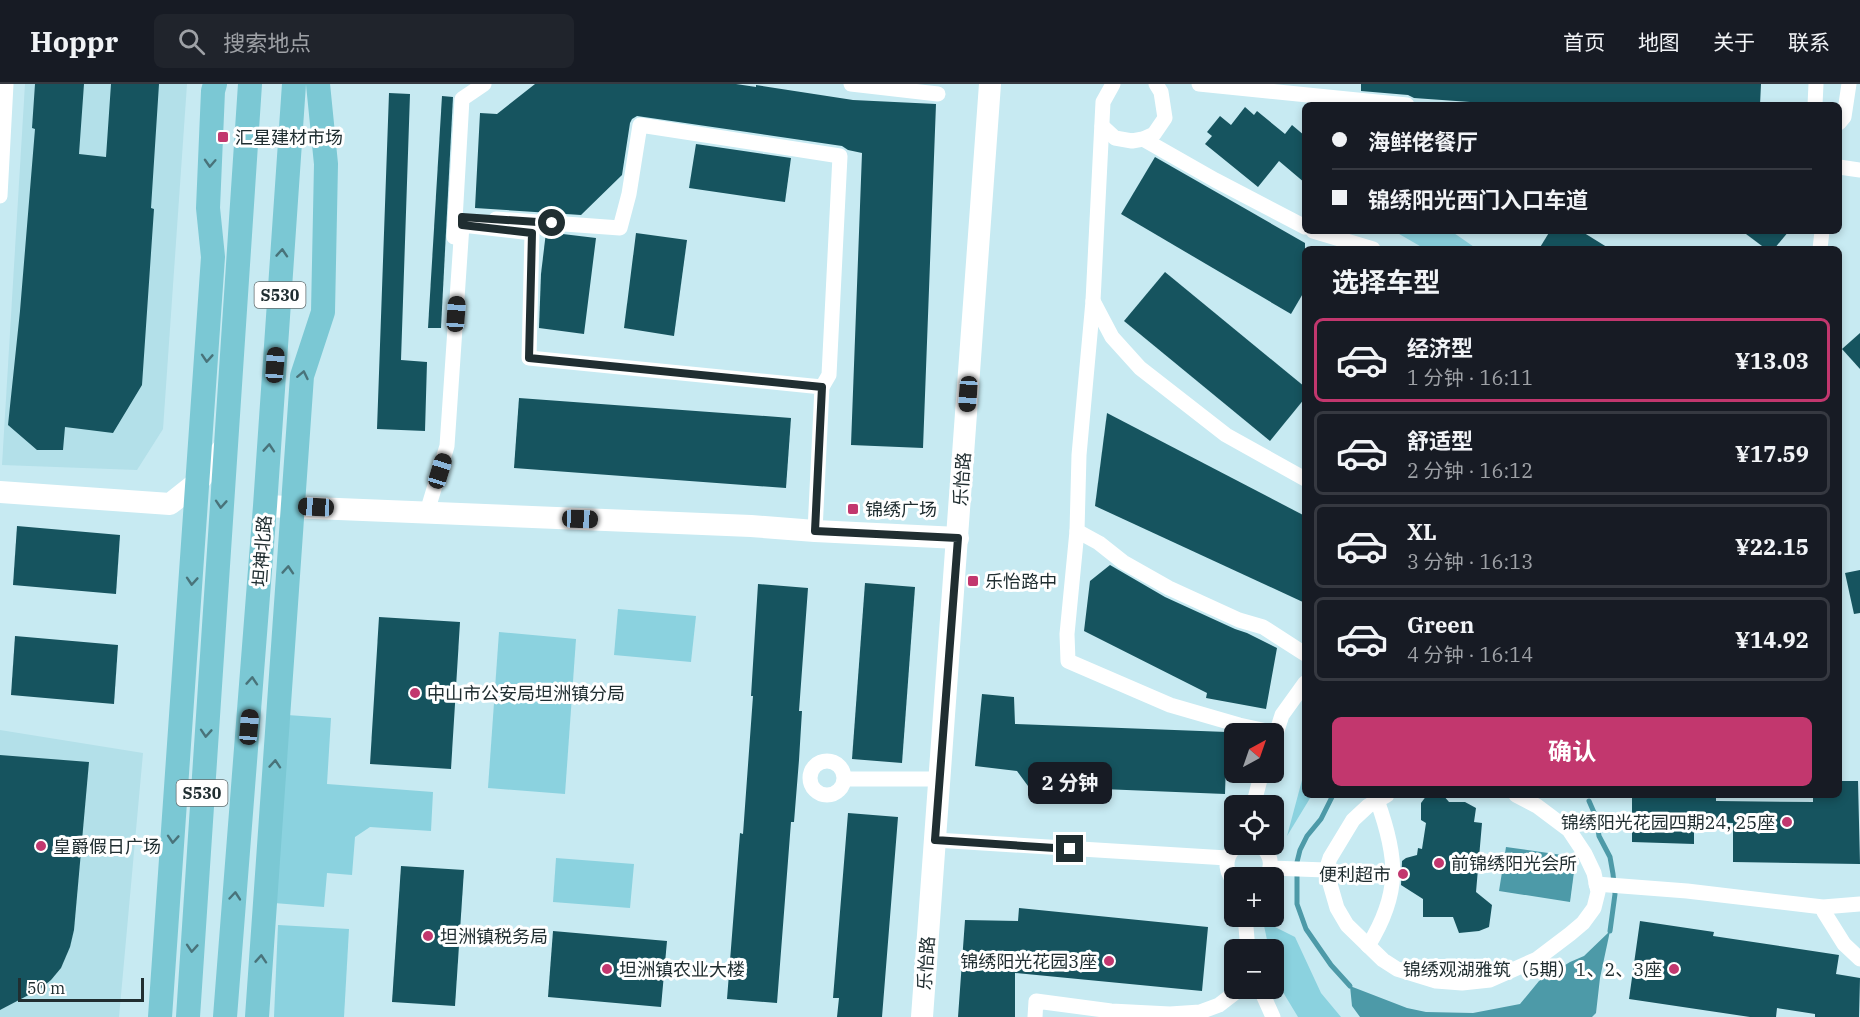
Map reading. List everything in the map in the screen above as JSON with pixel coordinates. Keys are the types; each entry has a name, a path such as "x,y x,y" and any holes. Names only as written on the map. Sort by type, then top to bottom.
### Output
{"main road":[{"path":"160,1017 213,257 208,208 215,84"},
{"name":"S530","path":"188,1017 250,84"},
{"name":"坦神北路","path":"226,1016 294,84"},
{"path":"257,1017 302,376 323,312 326,164 318,84"}],"street":[{"path":"0,196 6,84"},
{"path":"446,451 443,438 462,99 468,90 484,84"},
{"path":"851,84 938,94"},
{"name":"乐怡路","path":"922,1017 990,84"},
{"path":"1113,84 1103,102 1093,301 1079,455 1077,531 1067,634 1068,661 1170,705 1232,723"},
{"path":"1102,126 1115,138 1132,141 1154,134 1165,118 1161,92 1156,84"},
{"path":"1199,84 1377,102"},
{"path":"1815,102 1816,84"},
{"path":"1842,119 1849,84"},
{"path":"428,512 446,451 462,221 468,90"},
{"path":"462,221 620,228 629,194 640,125 840,156 829,375 822,387 815,531"},
{"path":"1143,139 1302,225"},
{"path":"1842,167 1860,170"},
{"path":"462,221 532,233 529,358 822,387"},
{"path":"1323,234 1363,246"},
{"path":"1093,301 1112,337 1140,368 1226,435 1302,477"},
{"path":"0,492 170,504 199,481 225,446"},
{"path":"170,504 217,570"},
{"path":"265,506 751,526 958,538"},
{"path":"1077,531 1099,543 1123,562 1169,588 1239,620 1263,627 1302,652"},
{"path":"1279,723 1282,715 1302,687"},
{"path":"845,779 940,779"},
{"path":"1368,946 1381,925 1389,904 1394,871 1382,798 1359,813 1346,829 1326,870 1337,908 1347,925 1368,946 1383,960 1396,969 1436,981 1462,983 1490,980 1537,959 1582,923 1594,908 1598,892 1594,873 1585,854 1569,830 1521,798"},
{"path":"935,840 1227,858"},
{"path":"1228,855 1228,867"},
{"path":"1284,872 1326,870"},
{"path":"1596,884 1687,891 1823,907 1860,904"},
{"path":"1824,912 1844,944 1860,959"},
{"path":"1035,1017 1036,1001 1111,1011 1170,1014 1200,1012 1219,1005 1227,999"},
{"path":"1265,999 1273,1017"}],"shaded area":[{"path":"25,84 187,84 163,429 137,470 2,465"},
{"path":"1399,234 1455,234 1473,246 1420,246"},
{"path":"618,609 696,616 691,662 614,655"},
{"path":"499,632 576,639 565,794 488,788"},
{"path":"287,715 331,718 327,784 433,792 431,831 370,827 355,837 352,875 327,873 324,907 274,903"},
{"path":"0,730 143,753 119,1017 0,1017"},
{"path":"1302,780 1302,798 1310,798 1287,836"},
{"path":"1506,847 1576,857 1570,902 1499,891"},
{"path":"556,858 634,864 630,908 553,902"},
{"path":"278,925 349,929 344,1017 274,1017"},
{"path":"1264,927 1275,927 1295,937 1321,993 1341,1017 1298,1017 1284,994 1284,939 1267,939"},
{"path":"1610,931 1600,978 1596,1013 1592,1017 1360,1017 1352,1006 1350,986 1407,1008 1426,1012 1473,1013 1520,1004 1539,981 1584,956"}],"building":[{"path":"35,84 84,84 79,154 106,157 111,84 159,84 151,208 154,209 142,385 113,433 65,427 63,450 37,450 8,425 35,129 32,128"},
{"path":"535,84 736,84 853,100 936,104 923,448 851,445 862,153 842,146 637,116 630,123 622,175 581,215 475,208 480,113 497,114"},
{"path":"1361,84 1761,84 1760,102 1470,102 1361,91"},
{"path":"389,93 410,94 401,360 427,362 425,431 377,429"},
{"path":"442,96 453,97 441,328 428,328"},
{"path":"1245,107 1254,115 1257,111 1285,134 1292,125 1302,133 1302,180 1279,161 1258,187 1205,144 1212,136 1207,132 1220,116 1231,125"},
{"path":"696,144 791,158 785,202 689,188"},
{"path":"1155,157 1305,243 1305,246 1302,246 1302,295 1291,314 1121,214"},
{"path":"546,232 596,238 584,334 539,328 541,274"},
{"path":"636,233 687,240 674,336 624,328"},
{"path":"1548,234 1586,234 1605,246 1541,246"},
{"path":"1746,234 1786,234 1776,246 1762,246"},
{"path":"1165,272 1302,385 1302,402 1270,441 1124,321"},
{"path":"1860,333 1860,369 1842,349"},
{"path":"519,398 791,418 786,488 514,468"},
{"path":"1107,413 1302,514 1302,602 1095,506"},
{"path":"17,526 120,535 116,594 13,585"},
{"path":"1110,565 1165,597 1277,648 1266,709 1206,698 1207,693 1084,631 1090,581"},
{"path":"1860,570 1860,613 1854,614 1845,573"},
{"path":"865,583 915,587 902,763 852,759"},
{"path":"758,584 808,588 799,711 802,711 799,760 794,822 791,822 777,1003 727,999 740,833 743,834"},
{"name":"中山市公安局坦洲镇分局","path":"379,617 460,622 451,769 370,764"},
{"path":"15,636 118,645 114,704 11,695"},
{"path":"982,694 1014,697 1015,724 1224,732 1225,794 1028,786 1017,771 975,766"},
{"name":"皇爵假日广场","path":"0,755 89,762 74,930 70,947 61,968 51,980 40,989 0,1010"},
{"name":"锦绣阳光花园四期24, 25座","path":"1842,781 1858,781 1860,864 1733,862 1733,823 1694,822 1694,844 1632,842 1632,798 1716,798 1716,801 1813,802 1813,798 1842,798"},
{"name":"前锦绣阳光会所","path":"1425,798 1446,798 1449,802 1465,802 1476,808 1474,822 1482,823 1476,892 1492,905 1489,927 1479,931 1459,933 1453,917 1423,917 1423,899 1401,885 1402,861 1417,855 1418,848 1422,849 1426,823 1421,820 1421,803"},
{"path":"848,813 898,817 882,1017 837,1017 839,998 833,998"},
{"name":"坦洲镇税务局","path":"401,866 464,870 455,1006 392,1002"},
{"name":"锦绣阳光花园3座","path":"1019,908 1208,927 1202,991 1015,973 1015,1017 958,1017 965,920 1018,921"},
{"name":"锦绣观湖雅筑（5期）1、2、3座","path":"1640,921 1714,932 1713,936 1839,955 1836,974 1860,978 1859,1017 1815,1017 1815,1014 1777,1008 1776,1017 1750,1017 1629,999"},
{"name":"坦洲镇农业大楼","path":"553,931 667,941 661,1007 548,997"}],"waterway":[{"path":"1332,798 1321,819 1307,836 1300,850 1297,862 1297,904 1306,929 1331,965 1350,986"},
{"path":"1589,801 1596,817 1599,836 1610,857 1613,874 1615,894 1610,931"}],"place":[{"name":"汇星建材市场","path":"223,137"},
{"name":"锦绣广场","path":"853,509"},
{"name":"乐怡路中","path":"973,581"},
{"name":"中山市公安局坦洲镇分局","path":"415,693"},
{"name":"锦绣阳光花园四期24, 25座","path":"1787,822"},
{"name":"皇爵假日广场","path":"41,846"},
{"name":"前锦绣阳光会所","path":"1439,863"},
{"name":"便利超市","path":"1403,874"},
{"name":"坦洲镇税务局","path":"428,936"},
{"name":"锦绣阳光花园3座","path":"1109,961"},
{"name":"坦洲镇农业大楼","path":"607,969"},
{"name":"锦绣观湖雅筑（5期）1、2、3座","path":"1674,969"}],"route":[{"path":"552,223 462,217 462,225 532,233 529,358 822,387 815,531 958,538 935,840 1070,849"}]}
